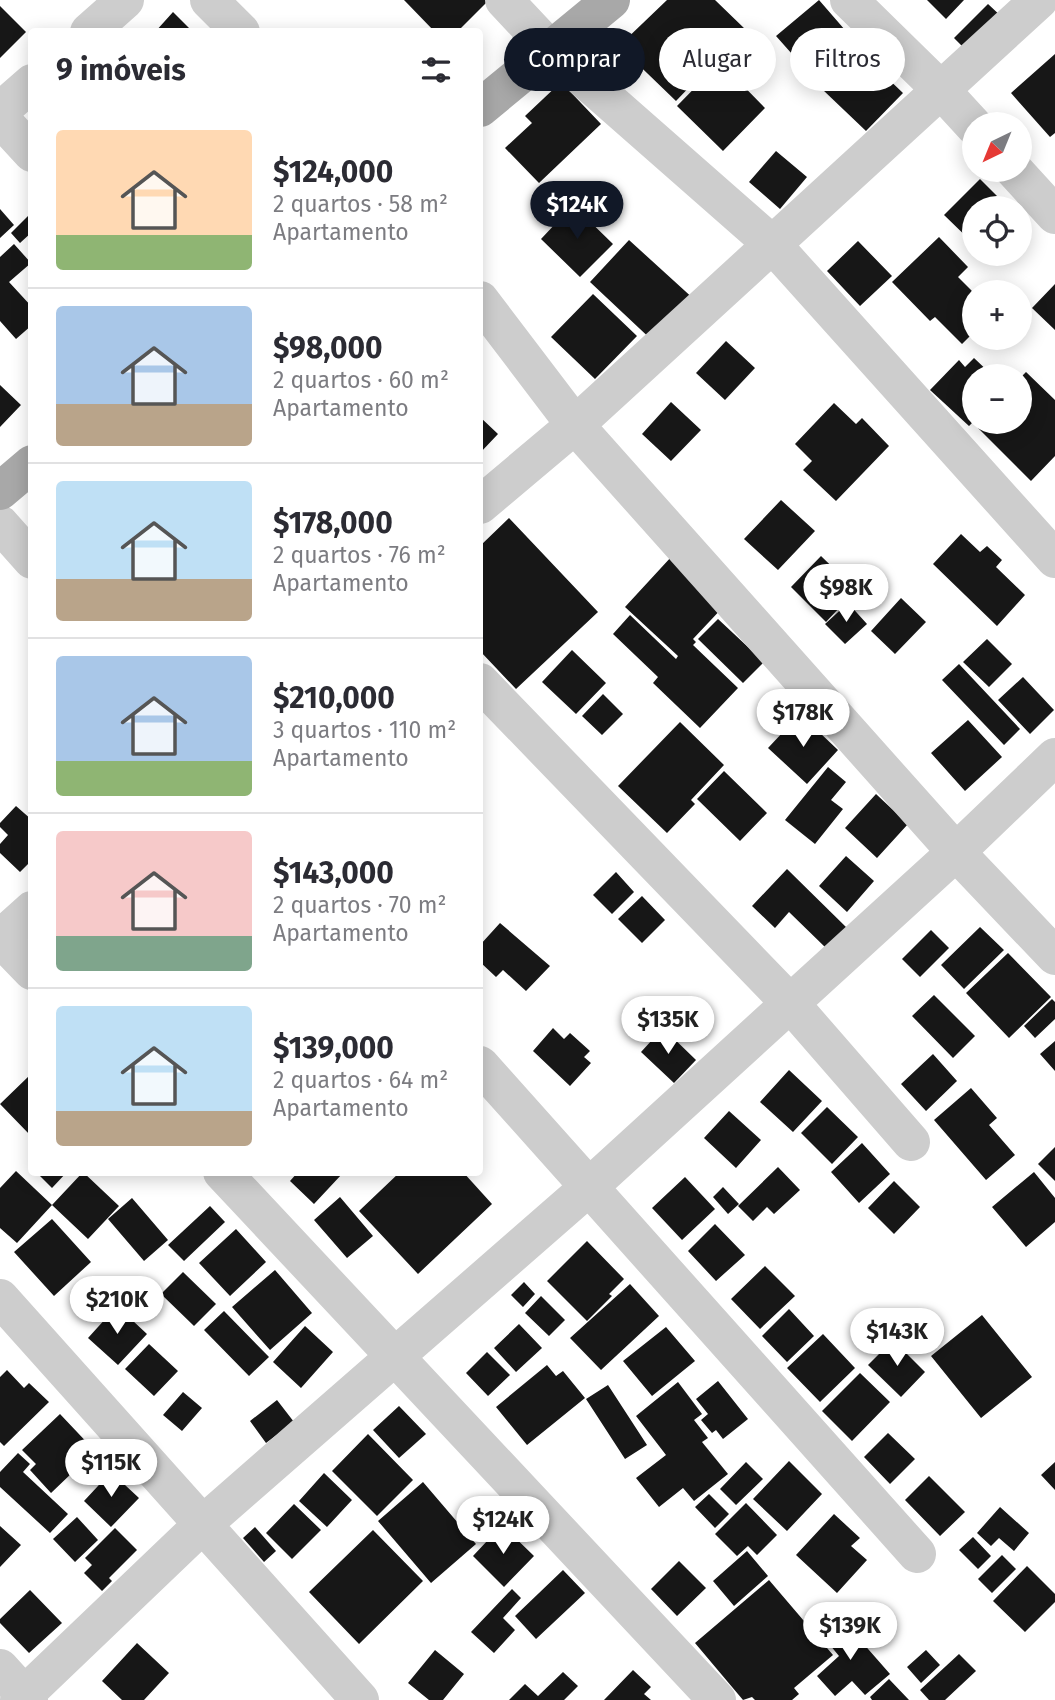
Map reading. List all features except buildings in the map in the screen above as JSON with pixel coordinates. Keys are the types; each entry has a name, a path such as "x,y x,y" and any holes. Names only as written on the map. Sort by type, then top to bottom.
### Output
{"main road":[{"path":"576,28 611,0"},
{"path":"483,105 504,88"},
{"path":"0,491 28,467"}],"street":[{"path":"94,28 125,0"},
{"path":"209,0 236,28"},
{"path":"505,0 531,28"},
{"path":"849,0 962,113"},
{"path":"483,502 575,425 1039,0"},
{"path":"0,111 28,86"},
{"path":"598,91 772,244 1055,559"},
{"path":"0,118 28,149"},
{"path":"1025,182 1055,215"},
{"path":"483,304 575,425 956,852 1055,956"},
{"path":"0,524 28,556"},
{"path":"483,685 790,1003 911,1142"},
{"path":"18,1691 202,1525 589,1187 956,852 1055,757"},
{"path":"28,914 0,938 28,967"},
{"path":"483,1068 916,1554"},
{"path":"226,1176 717,1700"},
{"path":"0,1298 360,1700"}]}
